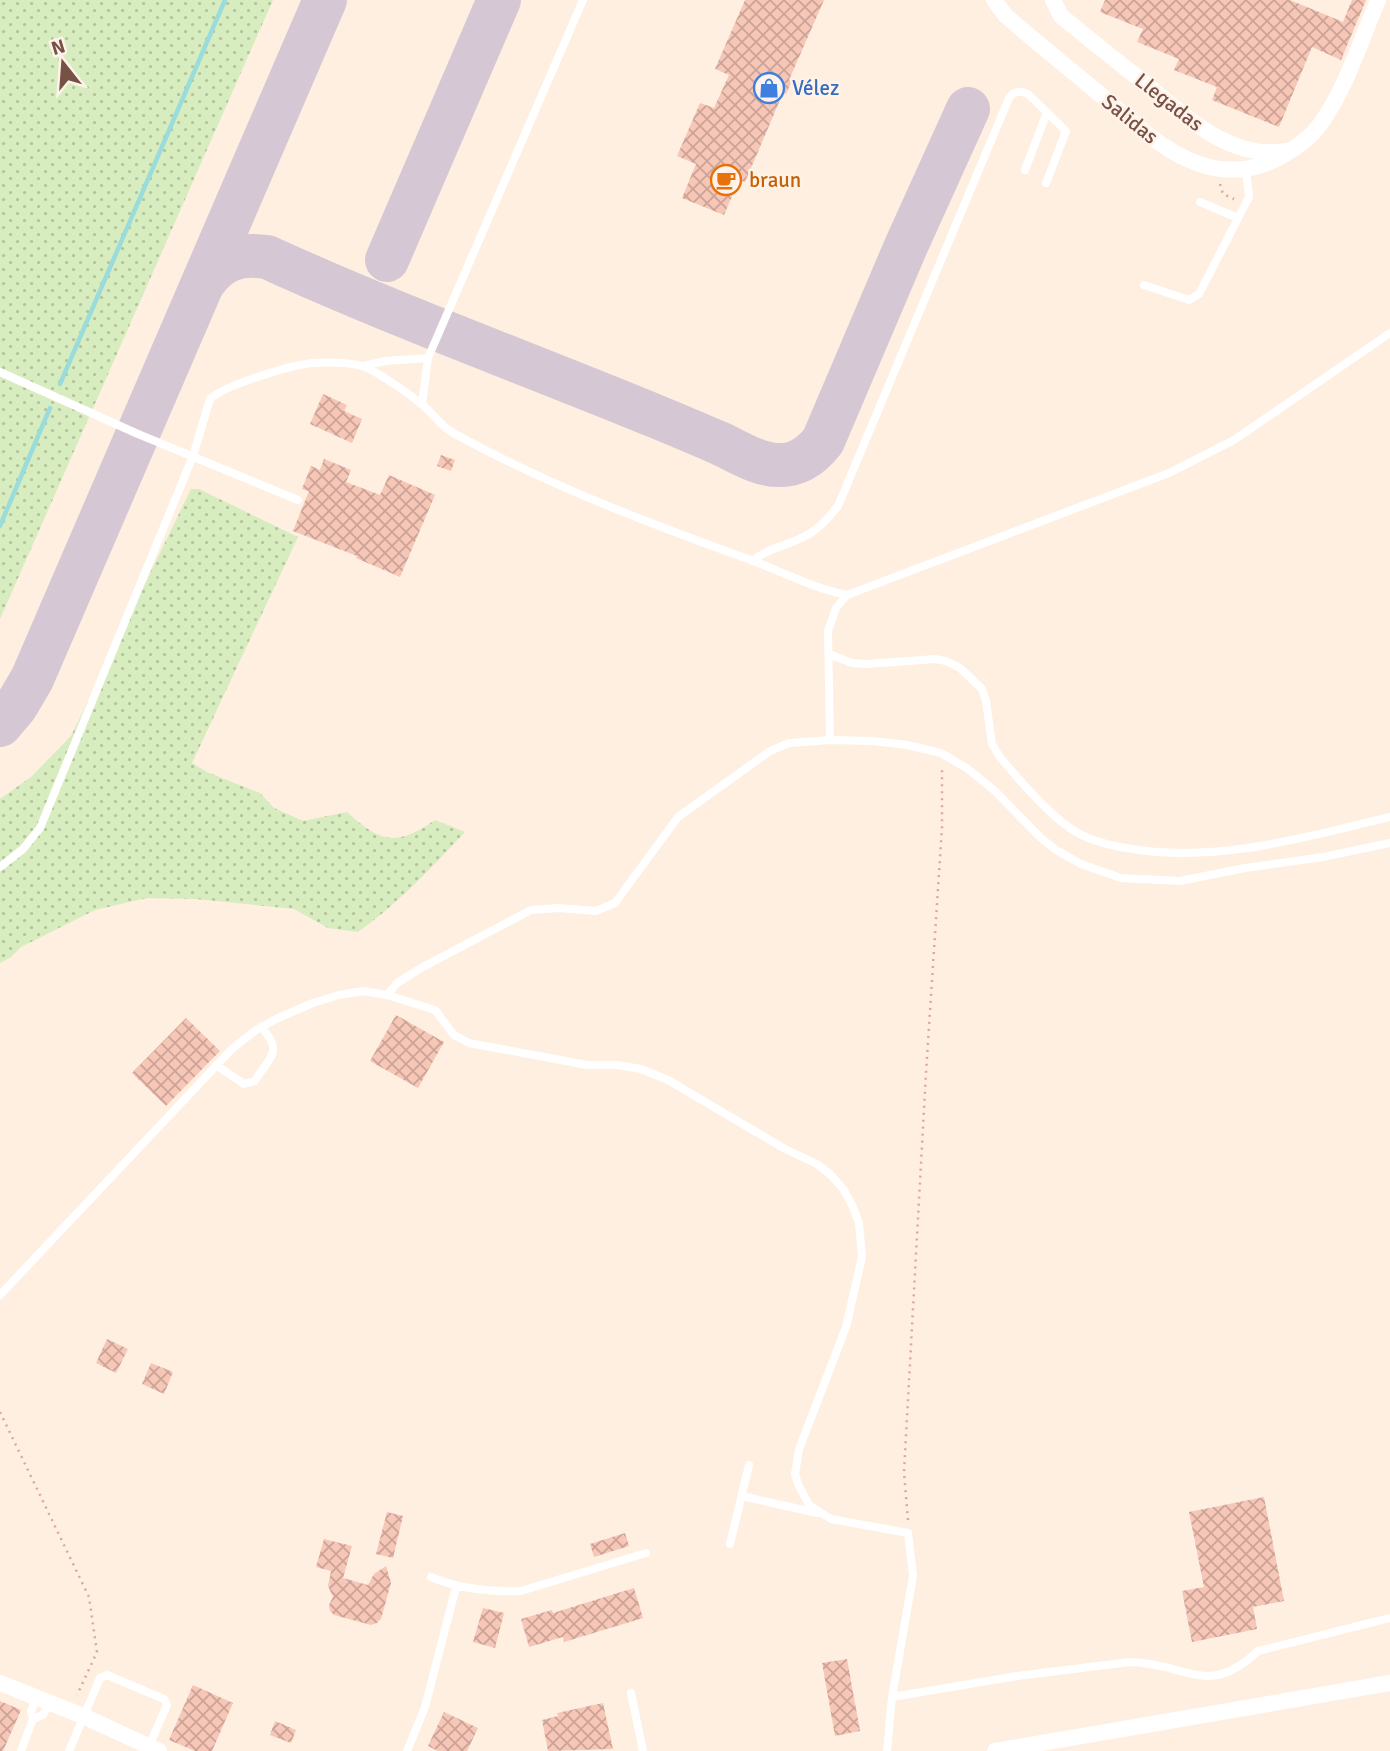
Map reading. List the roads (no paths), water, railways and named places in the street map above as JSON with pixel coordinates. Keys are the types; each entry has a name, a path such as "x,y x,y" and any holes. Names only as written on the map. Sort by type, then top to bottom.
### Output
{"street":[{"name":"Salidas","path":"994,0 1005,15 1149,136 1167,148 1206,166 1229,172 1266,164 1292,150 1318,127 1336,99 1378,0"},
{"name":"Llegadas","path":"1053,0 1061,16 1206,131 1230,143 1253,150 1292,150"},
{"path":"0,1683 83,1716 154,1749"},
{"path":"995,1751 1390,1683"}],"lane":[{"path":"422,404 428,358 583,0"},
{"name":"Llegadas","path":"1045,0 1061,16"},
{"path":"752,561 808,535 828,520 838,506 1012,93 1023,92 1064,127 1066,135 1046,183"},
{"path":"1025,170 1047,112"},
{"path":"1144,285 1189,300 1199,294 1249,197 1246,170"},
{"path":"1200,202 1238,218"},
{"path":"830,740 828,631 836,608 847,595 1170,473 1234,440 1390,333"},
{"path":"0,867 23,849 40,828 193,456 210,399 217,392 303,365 324,363 364,366 385,361 428,358"},
{"path":"364,366 422,404 438,423 453,433 527,470 653,525 827,591 847,595"},
{"path":"0,372 298,500"},
{"path":"829,654 852,663 935,659 960,668 982,689 992,744 1009,768 1063,823 1085,836 1111,846 1148,852 1188,854 1244,850 1390,817"},
{"path":"387,995 397,983 421,968 531,910 559,908 596,911 615,903 684,811 770,751 789,743 830,740 884,742 942,753 968,769 995,791 1056,850 1081,864 1121,878 1180,881 1245,867 1323,857 1390,843"},
{"path":"0,1295 232,1049 261,1027 313,1003 363,991 387,995 435,1010 454,1035 469,1043 587,1065 617,1065 641,1069 668,1080 785,1149 817,1164 831,1175 844,1191 859,1223 862,1257 846,1327 799,1449 795,1474 809,1505 831,1519 908,1533 913,1576 892,1698 887,1751"},
{"path":"216,1065 244,1084 255,1081 274,1051 273,1040 261,1027"},
{"path":"730,1544 749,1465"},
{"path":"742,1496 820,1513"},
{"path":"431,1577 456,1587 521,1591 646,1553"},
{"path":"407,1751 425,1707 456,1587"},
{"path":"892,1698 1017,1676 1130,1662 1148,1662 1199,1676 1226,1674 1243,1665 1258,1651 1390,1618"},
{"path":"69,1751 103,1676 164,1699 167,1706 154,1749"},
{"path":"631,1693 643,1751"},
{"path":"33,1719 43,1716 43,1700"},
{"path":"21,1751 33,1719 31,1712 43,1700"}],"waterway":[{"path":"60,384 225,0"},
{"path":"0,526 50,408"}],"place":[{"name":"Vélez","path":"769,88"},
{"name":"braun","path":"726,180"}]}
